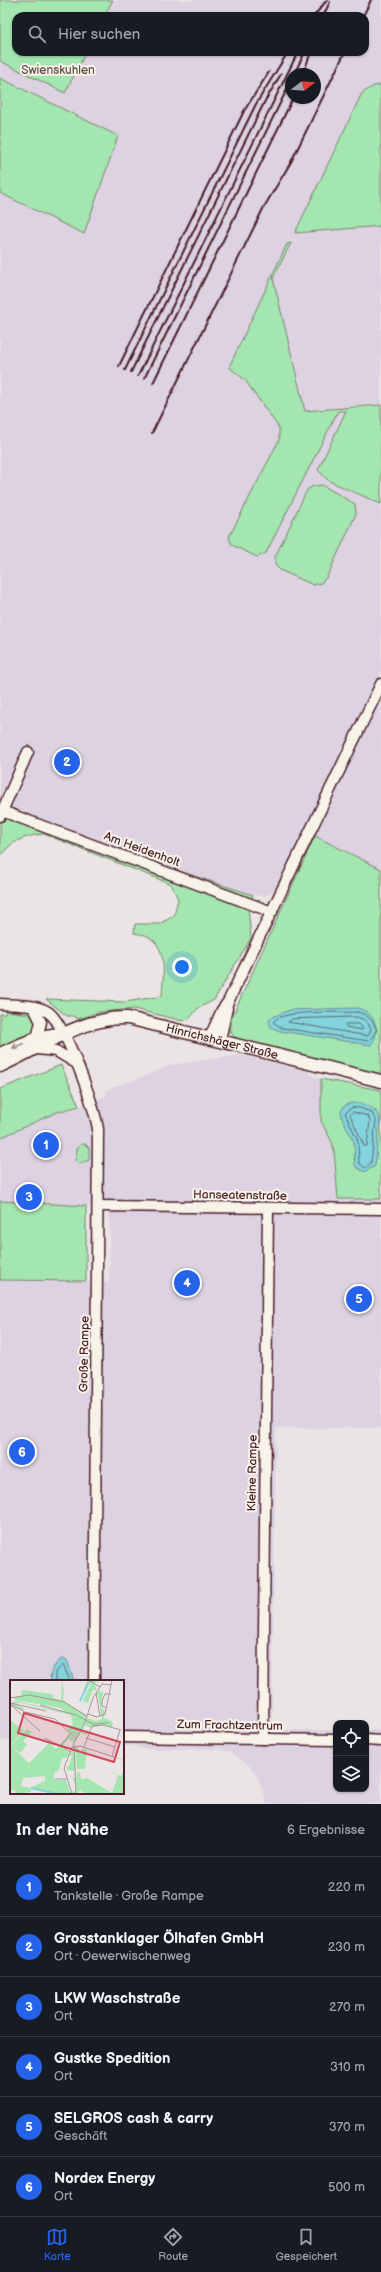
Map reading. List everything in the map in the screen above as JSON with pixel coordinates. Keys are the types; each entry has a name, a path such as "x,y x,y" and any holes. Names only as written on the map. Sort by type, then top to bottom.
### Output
{"main road":[{"name":"Hinrichshäger Straße","path":"0,1066 37,1043 48,1034 63,1034 101,1020 119,1017 137,1019 215,1038 294,1061 381,1082"},
{"name":"Hinrichshäger Straße","path":"0,1054 37,1043"}],"street":[{"path":"215,1038 228,1002 381,684"},
{"path":"1,814 30,753"},
{"name":"Am Heidenholt","path":"1,814 272,912"},
{"name":"Große Rampe","path":"0,1004 34,1008 46,1011 53,1016 76,1063 90,1098 97,1123 99,1147 94,1680"},
{"path":"34,1008 41,1022 37,1043 56,1051 76,1063"},
{"name":"Hanseatenstraße","path":"98,1206 381,1209"},
{"name":"Kleine Rampe","path":"263,1739 268,1208"},
{"name":"Zum Frachtzentrum","path":"124,1738 333,1740"},
{"path":"369,1740 381,1741"}],"shaded area":[{"path":"113,0 381,0 381,673 279,889 264,896 253,895 122,852 35,819 0,803 0,61 65,93 84,56 369,56 369,12 106,12"},
{"path":"381,696 381,869 315,836"},
{"path":"239,1055 307,1070 312,1076 321,1079 321,1121 332,1142 334,1151 338,1199 381,1199 381,1428 276,1428 272,1727 278,1730 333,1730 333,1792 369,1792 369,1730 381,1730 381,1804 267,1804 259,1780 251,1767 231,1752 219,1749 145,1749 134,1746 124,1746 124,1680 10,1680 10,1740 0,1740 0,1280 109,1282 110,1220 106,1210 86,1206 0,1201 0,1138 57,1112 75,1108 108,1095 106,1090 148,1075 170,1065"}],"green space":[{"name":"Swienskuhlen","path":"0,0 113,0 106,12 12,12 12,56 84,56 65,93 0,61"},
{"path":"0,78 118,136 84,234 0,193"},
{"path":"381,85 381,226 295,233 362,93 374,86"},
{"path":"291,243 273,278 305,411 381,405 381,504 329,481 318,470 346,411 338,411 266,553 257,557 232,545 229,537 279,440 279,428 245,380 229,367 287,244"},
{"path":"322,485 355,504 356,514 327,577 321,583 313,585 280,570 275,565 275,557 307,490 313,486"},
{"path":"0,803 31,817 93,841 157,864 253,895 248,907 251,938 214,1000 197,1009 190,1018 183,1021 134,1009 100,1012 78,1019 73,1016 67,1016 46,999 125,1002 162,996 162,955 155,942 147,936 134,933 135,924 159,924 174,916 178,899 171,884 44,834 31,836 20,840 10,846 0,856"},
{"path":"315,836 381,869 381,1078 240,1042 231,1033 231,1019"},
{"path":"6,1011 31,1014 36,1019 36,1030 32,1036 0,1049 0,1014 5,1014"},
{"path":"61,1065 79,1106 57,1112 0,1138 0,1089"},
{"path":"321,1079 381,1090 381,1199 338,1199 334,1151 332,1142 321,1121","holes":["360,1103 376,1111 354,1160 356,1151 354,1142"]},
{"path":"81,1144 85,1144 89,1148 89,1160 79,1164 75,1160 77,1149"},
{"path":"0,1201 86,1206 86,1281 0,1280"}],"water":[{"path":"357,1008 369,1014 375,1023 376,1034 371,1045 280,1031 271,1027 269,1022 270,1018 290,1010"},
{"path":"351,1103 368,1106 378,1114 380,1118 375,1166 364,1172 355,1166 354,1142 342,1118 341,1111 344,1106"},
{"path":"63,1658 67,1660 74,1680 51,1680 51,1672 57,1663"}],"railway":[{"path":"317,12 327,0"},
{"path":"365,12 371,0"},
{"path":"325,12 330,2"},
{"path":"125,370 256,104 286,56"},
{"path":"138,376 296,56"},
{"path":"297,68 303,56"},
{"path":"305,68 310,56"},
{"path":"152,433 264,207 291,162 343,56"},
{"path":"119,366 244,111 269,72"},
{"path":"131,372 265,101 281,74"},
{"path":"144,379 285,93"},
{"path":"153,383 290,104"}],"place":[{"name":"Grosstanklager Ölhafen GmbH","path":"67,762"},
{"name":"Star","path":"46,1145"},
{"name":"LKW Waschstraße","path":"29,1197"},
{"name":"Gustke Spedition","path":"187,1283"},
{"name":"SELGROS cash & carry","path":"359,1299"},
{"name":"Nordex Energy","path":"22,1452"}]}
